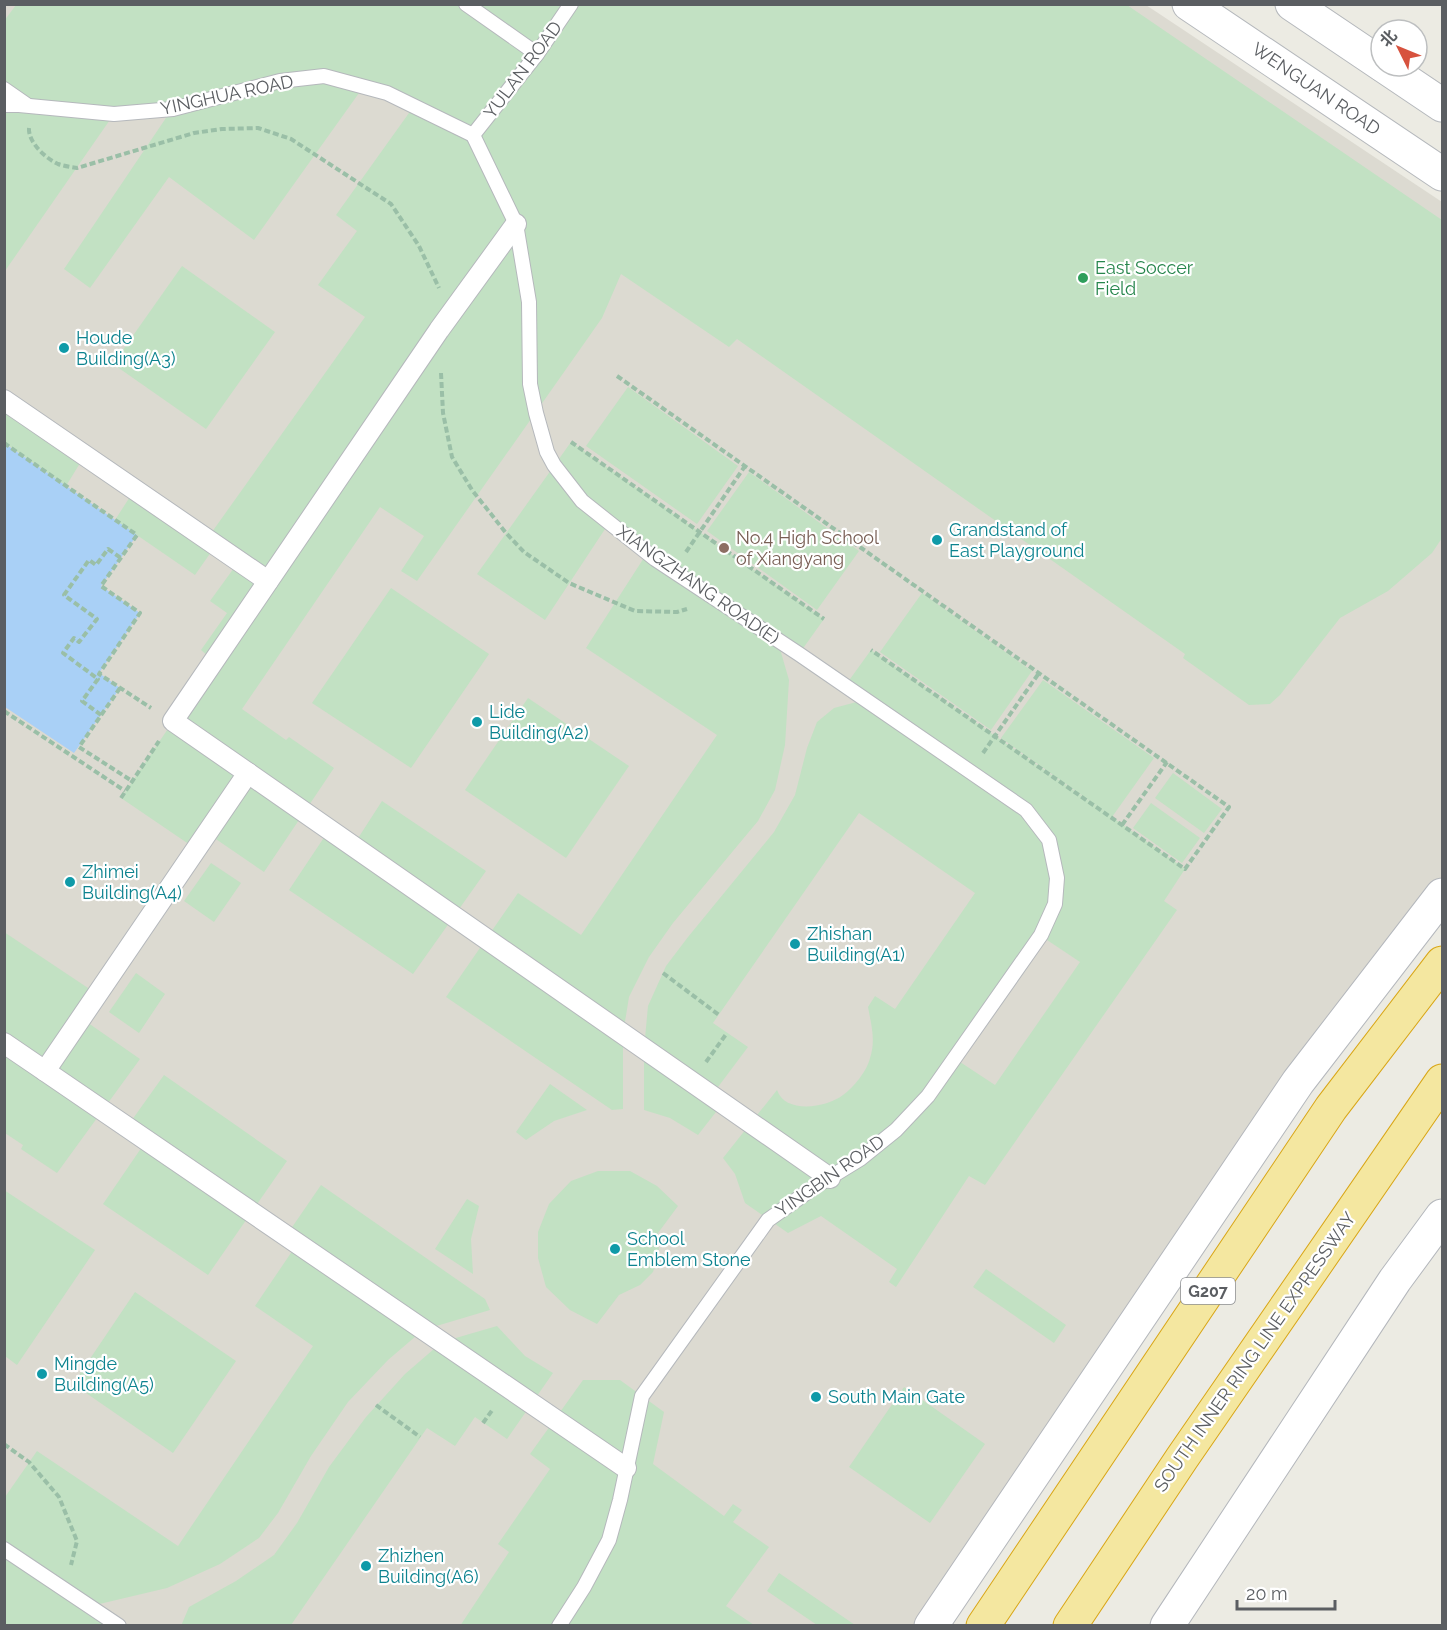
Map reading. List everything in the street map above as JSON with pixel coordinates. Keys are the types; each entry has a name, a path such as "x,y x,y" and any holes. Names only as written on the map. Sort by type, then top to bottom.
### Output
{"highway":[{"name":"G207","path":"983,1626 1331,1108 1443,963"},
{"name":"SOUTH INNER RING LINE EXPRESSWAY","path":"1070,1626 1182,1458 1443,1081"}],"main road":[{"name":"WENGUAN ROAD","path":"1189,4 1443,174"},
{"path":"1292,4 1369,56"},
{"path":"1402,78 1443,105"},
{"path":"931,1626 1298,1082 1443,895"},
{"path":"1167,1626 1395,1280 1443,1216"}],"street":[{"path":"516,224 439,330 173,722 830,1178"},
{"path":"4,400 268,581"},
{"path":"45,1071 248,774"},
{"path":"4,1043 626,1468"}],"lane":[{"path":"466,4 537,54"},
{"name":"YULAN ROAD","path":"474,135 537,54 572,4"},
{"name":"YINGHUA ROAD","path":"4,105 107,115 173,109 280,81 324,76 387,93 474,135"},
{"path":"4,89 28,106"},
{"name":"XIANGZHANG ROAD(E)","path":"474,135 516,224 529,302 530,384 547,452 554,465 582,501 655,559 1026,810 1049,840 1057,878 1055,904 1041,935"},
{"name":"YINGBIN ROAD","path":"558,1626 584,1587 609,1540 642,1396 768,1220 860,1159 896,1130 928,1096 1041,935"},
{"path":"4,1549 119,1626"}],"path":[{"path":"28,106 28,133 41,152 57,164 77,168 194,133 222,129 258,128 291,140 391,204 419,246 439,289 443,413 452,457 472,490 506,533 524,552 569,583 635,611 677,612 715,598"},
{"path":"617,376 1229,807 1185,869 871,650"},
{"path":"571,442 824,620"},
{"path":"4,443 137,535 101,586 140,613 99,674 173,722 121,798"},
{"path":"699,532 745,466"},
{"path":"101,716 82,701 98,679 63,653 74,638 79,642 97,619 64,595 89,560 96,565 108,549 121,558"},
{"path":"995,736 1039,673"},
{"path":"120,688 79,747 132,781"},
{"path":"4,711 125,791"},
{"path":"1122,825 1167,762"},
{"path":"663,973 719,1015"},
{"path":"692,1082 727,1033"},
{"path":"376,1405 420,1437"},
{"path":"4,1444 29,1462 59,1497 77,1541 65,1589"}],"shaded area":[{"name":"No.4 High School of Xiangyang","path":"5,5 1146,5 1442,202 1442,895 931,1625 5,1626"}],"green space":[{"path":"16,5 1127,5 1442,220 1442,538 1432,553 1388,591 1340,618 1280,695 1270,704 1249,705 1183,658 1185,654 737,339 729,347 621,274 602,318 417,581 401,571 424,536 380,507 242,709 286,740 289,737 334,768 264,872 207,833 196,849 121,798 214,661 201,650 227,613 210,601 239,561 216,545 195,575 115,520 135,489 207,539 365,317 318,285 357,231 336,215 414,106 364,86 254,240 169,177 90,288 64,269 172,109 114,114 5,271 4,21"},
{"path":"182,266 275,332 206,429 113,364"},
{"path":"628,387 738,466 697,524 586,446"},
{"path":"4,400 85,455 66,486 5,443"},
{"path":"571,442 824,619 799,654 778,642 789,680 785,745 775,790 758,821 673,923 649,957 629,997 623,1034 623,1109 612,1110 446,997 518,893 581,935 717,735 586,648 647,553 609,523 545,620 477,574"},
{"path":"749,472 859,551 817,610 707,531"},
{"path":"391,588 489,654 411,768 312,703"},
{"path":"922,593 1032,671 991,730 880,652"},
{"path":"871,650 1111,816 1001,738 1043,680 1154,758 1112,817 1185,869 1164,901 1177,910 985,1185 969,1176 896,1287 889,1282 897,1269 821,1216 788,1233 745,1203 735,1174 723,1158 777,1090 781,1098 788,1103 807,1106 836,1100 851,1088 866,1068 872,1051 868,1007 875,996 895,1009 975,893 859,813 713,1023 748,1047 712,1095 723,1103 698,1135 670,1118 644,1110 644,1049 648,1006 666,966 774,832 795,795 807,748 817,722 834,708 864,700 845,686","holes":["1041,936 1080,962 995,1085 954,1058"]},
{"path":"528,698 629,766 566,858 465,790"},
{"path":"1173,773 1222,809 1204,833 1155,798"},
{"path":"382,801 486,871 413,974 289,890 329,830 353,846"},
{"path":"1151,803 1200,838 1182,863 1133,828"},
{"path":"211,863 241,883 214,922 184,901"},
{"path":"4,932 97,994 81,1018 140,1059 57,1173 21,1149 23,1145 5,1133"},
{"path":"136,973 165,994 139,1033 109,1012"},
{"path":"164,1075 287,1161 208,1275 103,1204 146,1141 127,1127"},
{"path":"550,1084 587,1110 554,1121 526,1140 516,1132"},
{"path":"598,1171 630,1171 657,1186 678,1206 658,1233 659,1253 653,1272 640,1285 619,1295 597,1324 570,1310 546,1287 538,1258 538,1232 549,1204 571,1181"},
{"path":"321,1185 485,1299 490,1310 423,1330 388,1360 348,1402 311,1456 278,1513 259,1538 220,1564 167,1588 91,1606 120,1625 5,1626 5,1497 37,1451 178,1546 313,1346 255,1306 297,1244 286,1236"},
{"path":"4,1190 95,1250 17,1365 5,1356"},
{"path":"467,1199 479,1206 471,1239 473,1274 435,1249"},
{"path":"986,1269 1066,1325 1054,1343 973,1287"},
{"path":"135,1292 236,1361 173,1453 73,1384"},
{"path":"497,1326 525,1356 553,1373 507,1439 475,1417 455,1446 427,1428 291,1625 181,1626 189,1607 236,1581 274,1555 297,1523 329,1467 366,1417 405,1374 442,1342"},
{"path":"583,1380 620,1380 664,1412 653,1464 724,1516 733,1504 742,1510 733,1522 769,1547 726,1606 754,1625 460,1626 509,1552 498,1544 550,1469 530,1454"},
{"path":"904,1387 985,1444 930,1523 849,1467"},
{"path":"779,1573 855,1625 817,1625 767,1591"}],"water":[{"path":"4,443 137,535 101,586 140,613 99,673 120,688 74,753 5,707"}],"place":[{"name":"East Soccer Field","path":"1083,278"},
{"name":"Houde Building(A3)","path":"64,348"},
{"name":"Grandstand of East Playground","path":"937,540"},
{"name":"No.4 High School of Xiangyang","path":"724,548"},
{"name":"Lide Building(A2)","path":"477,722"},
{"name":"Zhimei Building(A4)","path":"70,882"},
{"name":"Zhishan Building(A1)","path":"795,944"},
{"name":"School Emblem Stone","path":"615,1249"},
{"name":"Mingde Building(A5)","path":"42,1374"},
{"name":"South Main Gate","path":"816,1397"},
{"name":"Zhizhen Building(A6)","path":"366,1566"}]}
